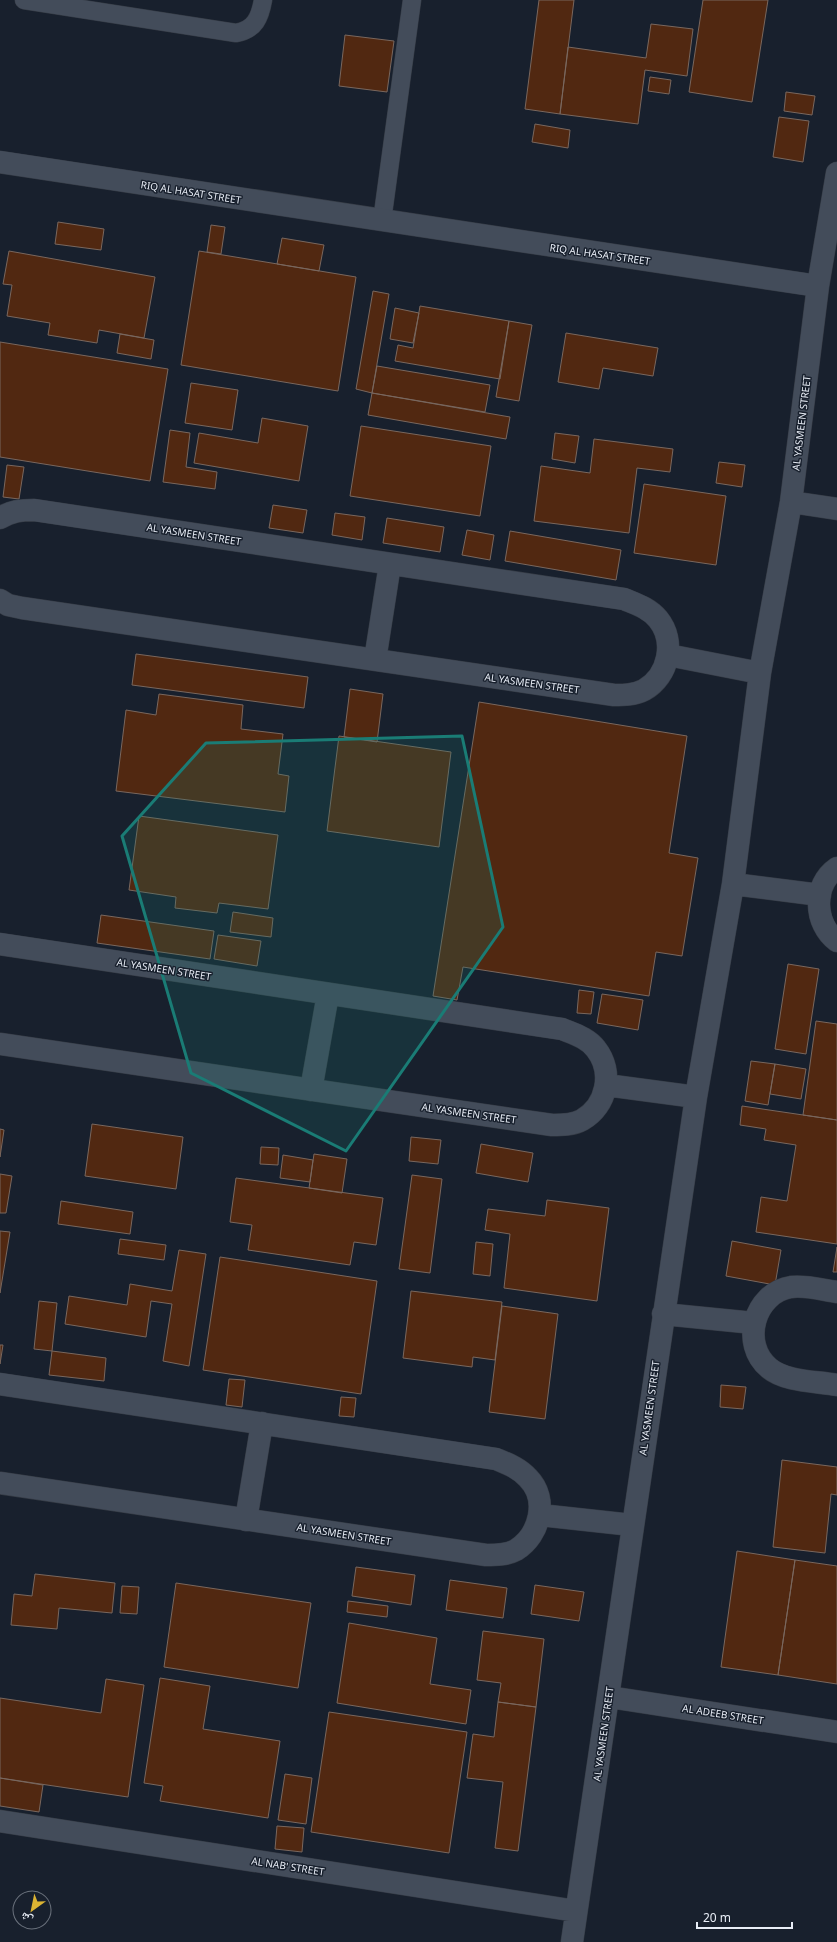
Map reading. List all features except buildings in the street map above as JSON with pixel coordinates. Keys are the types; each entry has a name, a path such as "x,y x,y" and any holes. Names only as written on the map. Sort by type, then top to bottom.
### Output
{"street":[{"name":"RIQ AL HASAT STREET","path":"0,162 818,286"},
{"name":"AL YASMEEN STREET","path":"572,1942 609,1697 632,1525 663,1314 696,1098 733,884 760,672 791,502 818,286 837,173"},
{"path":"791,502 837,509"},
{"name":"AL YASMEEN STREET","path":"0,518 6,514 20,510 34,510 624,599 648,610 658,619 666,636 668,655 664,669 656,681 643,690 629,695 614,695 22,608 8,605 0,600"},
{"path":"375,660 390,564"},
{"path":"668,655 760,672"},
{"path":"837,868 825,881 818,906 820,918 826,930 837,941"},
{"path":"733,884 820,896"},
{"name":"AL YASMEEN STREET","path":"0,944 562,1029 580,1037 596,1048 606,1072 606,1085 602,1100 594,1112 581,1121 567,1125 552,1125 0,1044"},
{"path":"311,1090 328,994"},
{"path":"606,1085 696,1098"},
{"path":"837,1292 805,1287 791,1287 779,1291 768,1298 760,1308 754,1323 753,1333 755,1346 761,1358 769,1368 781,1375 837,1385"},
{"path":"663,1314 754,1323"},
{"name":"AL YASMEEN STREET","path":"0,1384 496,1460 519,1470 529,1479 536,1490 540,1502 540,1515 536,1529 527,1542 508,1553 486,1556 0,1483"},
{"path":"246,1520 262,1423"},
{"path":"540,1515 632,1525"},
{"name":"AL ADEEB STREET","path":"609,1697 837,1732"},
{"name":"AL NAB' STREET","path":"0,1822 576,1911"}],"lane":[{"path":"24,0 236,33 244,32 258,21 263,0"},
{"path":"382,221 412,0"}],"highlighted area":[{"path":"462,736 503,927 346,1151 191,1073 122,836 206,743"}]}
